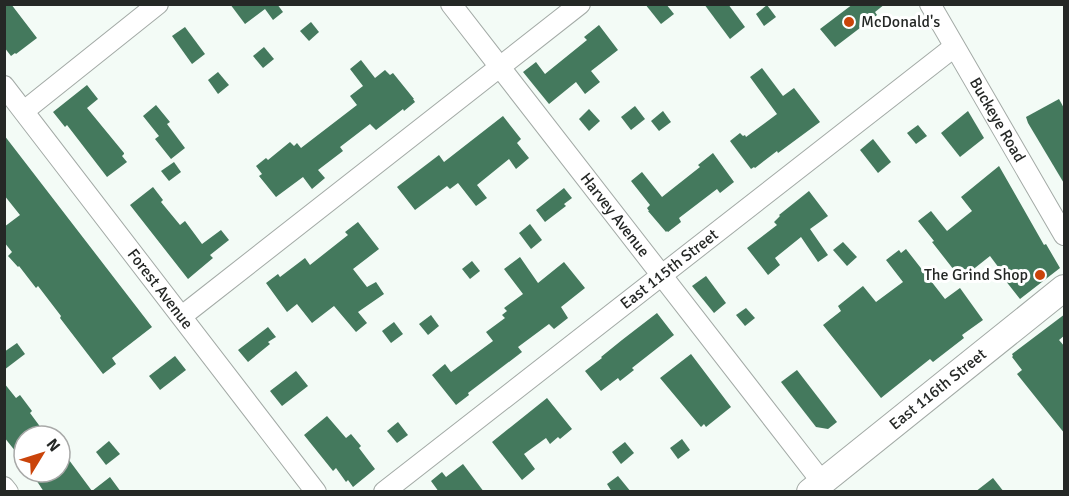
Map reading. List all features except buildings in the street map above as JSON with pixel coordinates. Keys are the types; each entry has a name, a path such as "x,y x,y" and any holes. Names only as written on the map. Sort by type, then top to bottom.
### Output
{"main road":[{"name":"East 116th Street","path":"816,487 1065,288"}],"street":[{"path":"24,111 158,4"},
{"name":"Harvey Avenue","path":"451,4 661,276 816,487"},
{"path":"182,316 580,4"},
{"name":"Buckeye Road","path":"930,4 1065,235"},
{"name":"East 115th Street","path":"384,492 954,47"},
{"name":"Forest Avenue","path":"4,86 316,492"},
{"path":"4,487 8,492"}],"place":[{"name":"McDonald's","path":"849,22"},
{"name":"The Grind Shop","path":"1040,275"}]}
